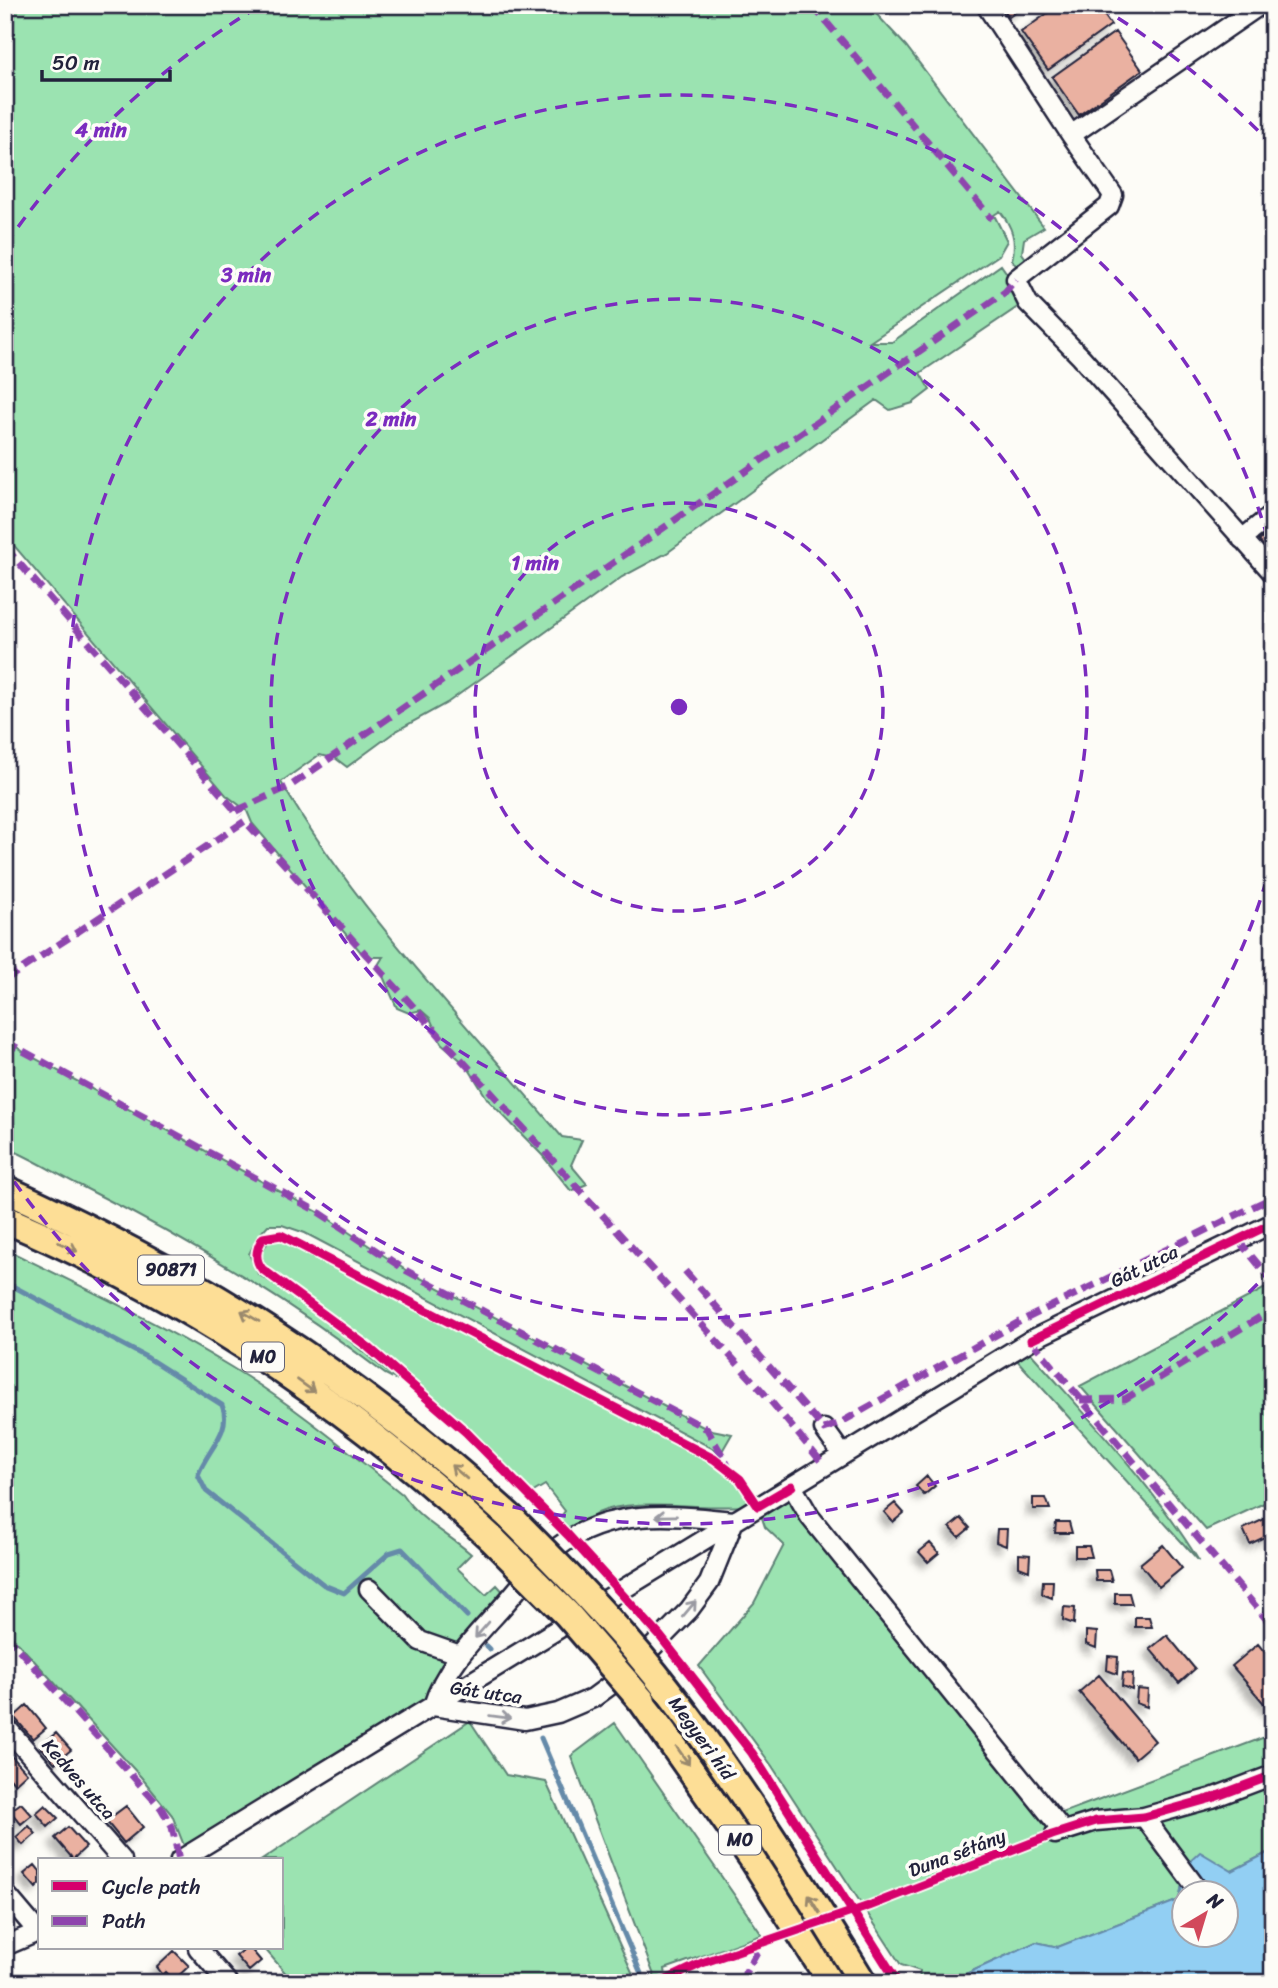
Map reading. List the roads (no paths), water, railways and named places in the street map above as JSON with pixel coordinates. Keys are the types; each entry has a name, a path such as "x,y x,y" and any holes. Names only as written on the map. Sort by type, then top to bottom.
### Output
{"highway":[{"name":"90871","path":"5,1189 125,1245 201,1286 327,1368"},
{"name":"Megyeri híd","path":"5,1219 110,1268 180,1306 293,1376 374,1437 492,1539 567,1614 642,1702 753,1859 832,1983"},
{"name":"Megyeri híd","path":"327,1368 434,1450 510,1517 653,1672 706,1741 781,1851 863,1983"}],"street":[{"path":"986,5 1113,195 1109,206 1016,279 1028,303 1081,357 1273,573"},
{"path":"1072,135 1260,5"},
{"path":"1242,539 1273,514"},
{"name":"Gát utca","path":"433,1706 438,1690 460,1656 545,1559 592,1527 626,1517 674,1515 734,1521 1031,1340 1273,1223"},
{"path":"824,1429 842,1454"},
{"path":"793,1486 810,1517 1058,1833 1096,1821 1144,1817 1212,1798 1273,1775"},
{"path":"433,1706 641,1581 734,1521"},
{"name":"Gát utca","path":"183,1858 433,1706 525,1720 558,1713 593,1698 627,1673 690,1610 709,1583 734,1521"},
{"path":"369,1589 420,1641 460,1656"},
{"name":"Kedves utca","path":"5,1726 120,1858"},
{"path":"1144,1817 1191,1880"},
{"path":"5,1893 38,1930"},
{"path":"5,1946 38,1931"},
{"path":"200,1950 228,1983"}],"water":[{"path":"1273,1850 1273,1983 946,1983 1036,1942 1058,1947 1170,1903 1170,1950 1240,1950 1240,1880 1183,1880 1186,1865 1200,1852 1232,1871"}],"waterway":[{"path":"5,1282 148,1358 222,1405 224,1424 198,1475 206,1491 324,1585 344,1593 389,1553 402,1549 467,1616"},
{"path":"486,1646 489,1649"},
{"path":"541,1738 645,1983"}]}
